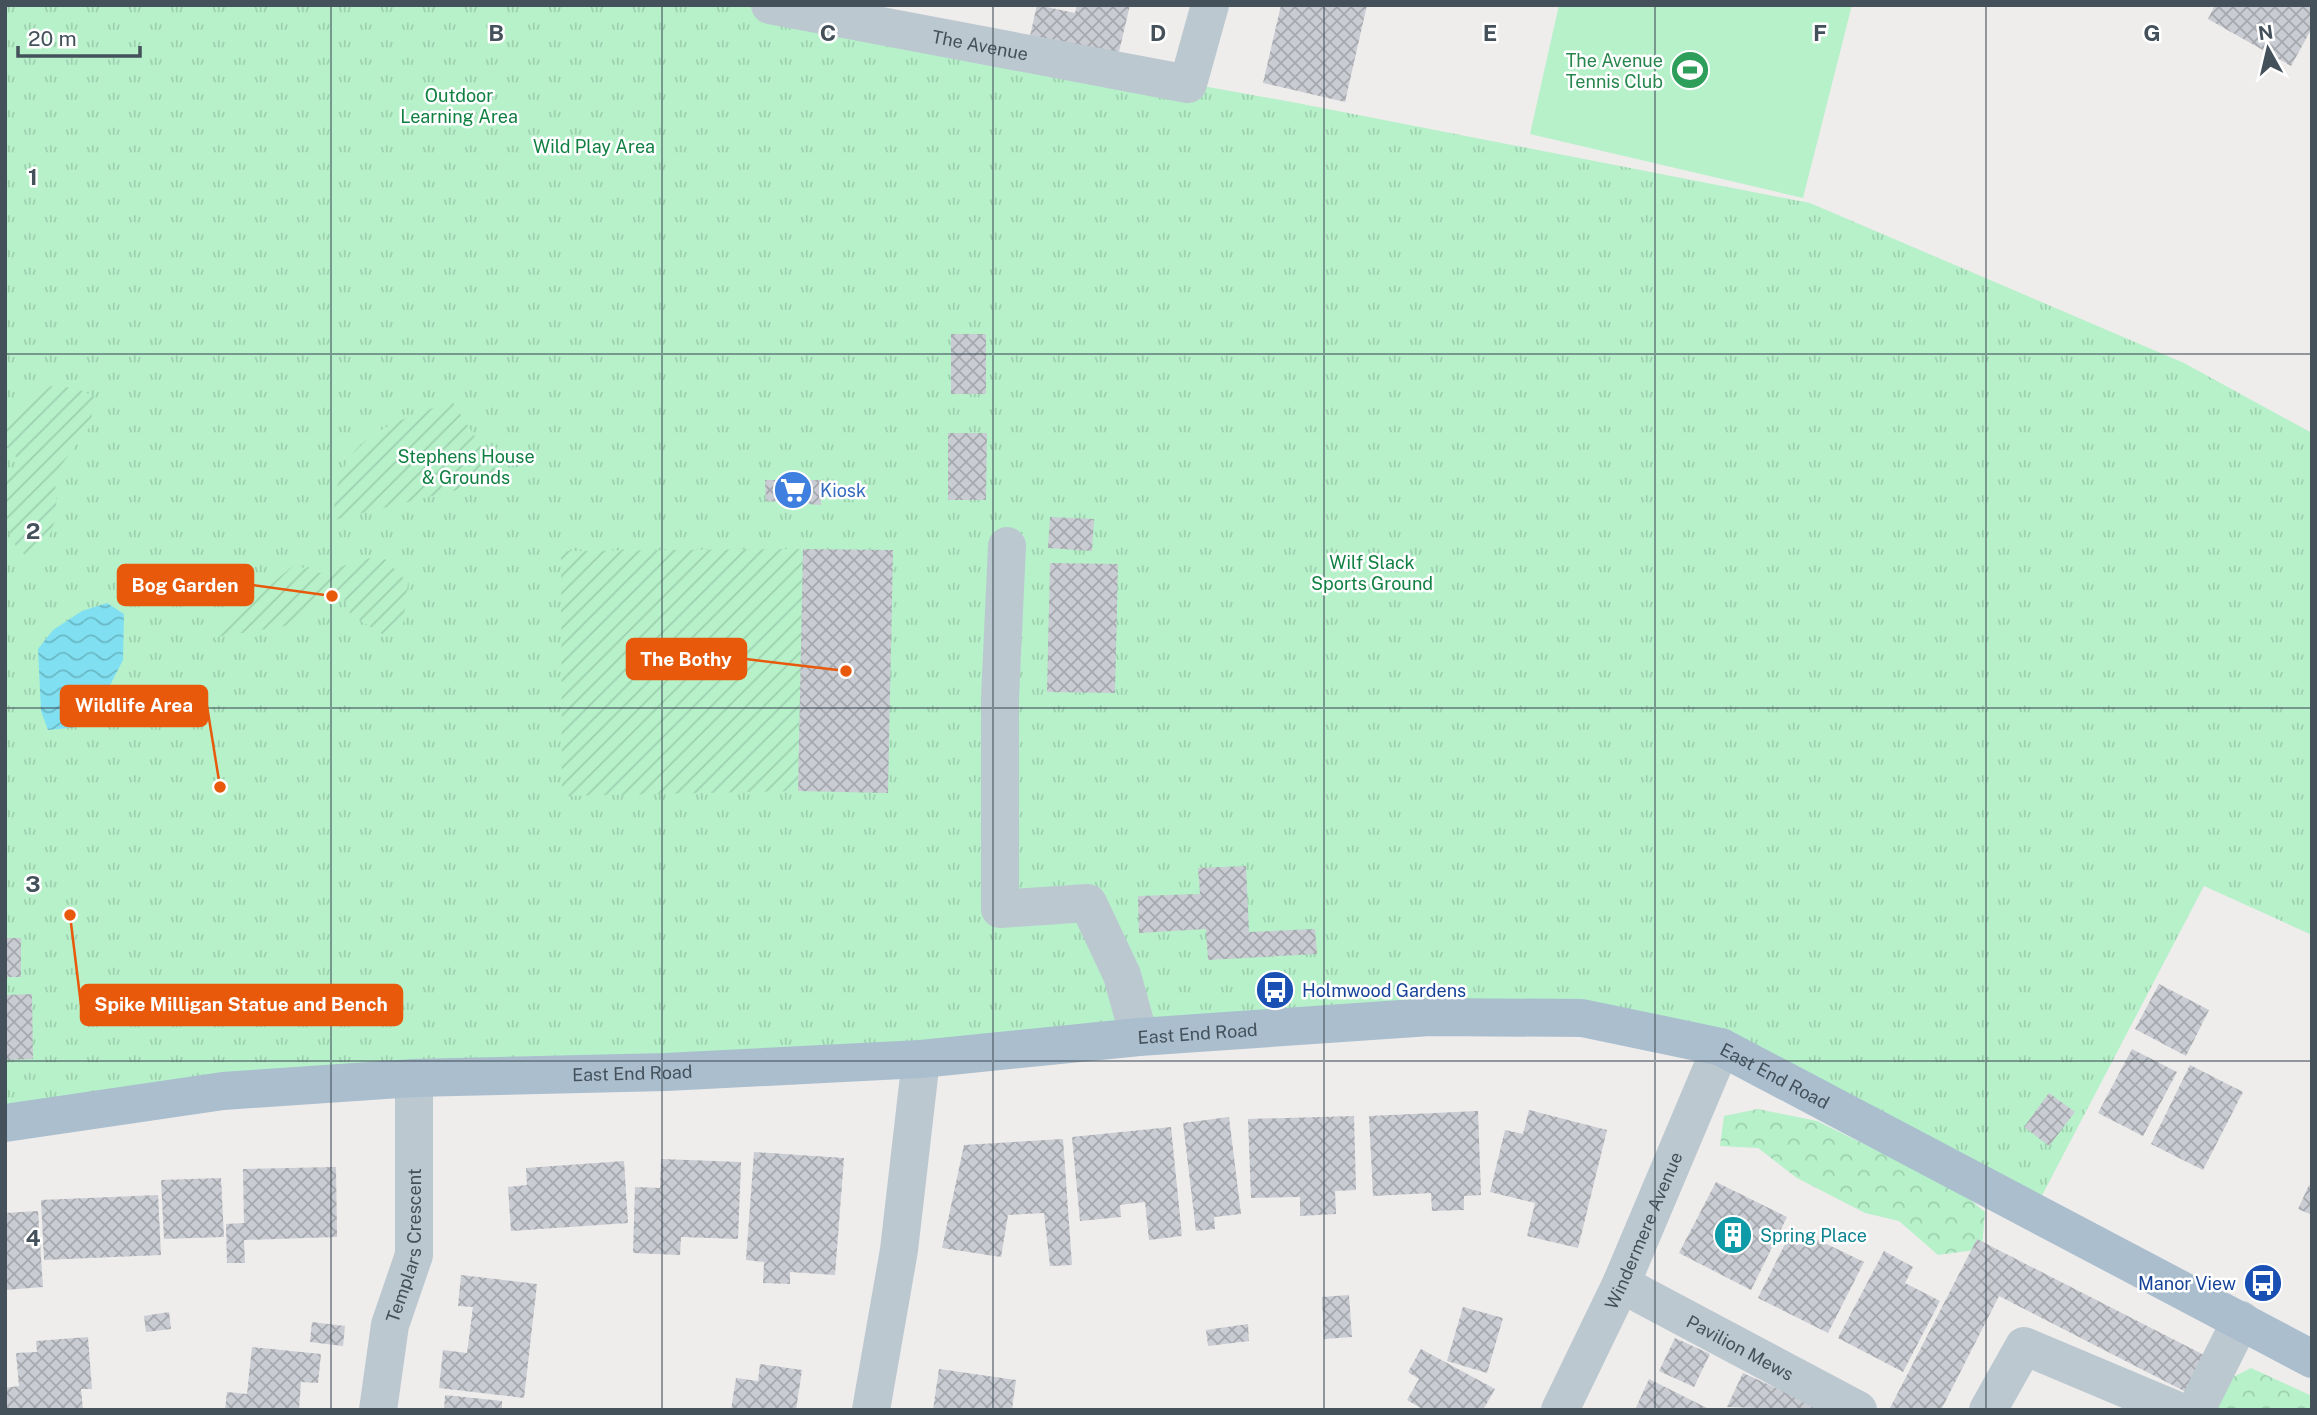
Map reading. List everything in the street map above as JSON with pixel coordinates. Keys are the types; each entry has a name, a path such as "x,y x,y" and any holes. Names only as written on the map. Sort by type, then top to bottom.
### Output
{"main road":[{"name":"East End Road","path":"5,1123 223,1091 414,1078 666,1072 921,1059 1139,1037 1430,1017 1582,1018 1721,1047 2312,1359"}],"street":[{"name":"The Avenue","path":"769,5 1188,85 1210,5"},
{"path":"1007,546 1000,698 1000,908 1087,903 1122,975 1139,1037"},
{"name":"Windermere Avenue","path":"1560,1410 1621,1284 1721,1047"},
{"path":"871,1410 899,1250 921,1059"},
{"name":"Templars Crescent","path":"378,1410 390,1325 414,1255 414,1078"},
{"name":"Pavilion Mews","path":"1621,1284 1858,1410"},
{"path":"2196,1410 2241,1320"},
{"path":"1988,1410 2024,1346 2176,1410"}],"green space":[{"path":"5,5 755,5 1297,103 1810,203 2184,363 2312,433 2312,935 2204,886 2036,1207 1720,1047 1583,1017 5,1124"},
{"name":"The Avenue Tennis Club","path":"1559,5 1852,5 1803,198 1530,134"},
{"path":"51,386 76,388 95,397 90,426 54,475 55,520 35,559 18,551 5,523 5,479 23,464 5,446 5,417"},
{"name":"Stephens House & Grounds","path":"452,401 502,479 334,520 336,492 343,470 354,452 385,428"},
{"path":"803,549 798,791 562,796 561,551"},
{"path":"381,555 408,583 403,625 387,637 351,615 344,598 315,603 285,626 211,638 240,609 294,565 320,573"},
{"path":"1758,1109 1817,1121 1960,1191 1985,1212 1982,1249 1938,1255 1899,1221 1865,1213 1797,1178 1758,1148 1720,1146 1724,1116"},
{"path":"2251,1368 2312,1396 2312,1410 2215,1410 2231,1378"}],"water":[{"path":"107,603 124,614 123,660 89,726 48,730 41,711 38,649 53,630 82,611"}],"building":[{"path":"1037,5 1075,13 1077,5 1130,5 1118,56 1030,36"},
{"path":"1281,5 1367,5 1345,102 1263,83"},
{"path":"2215,5 2312,5 2312,28 2291,66 2208,19"},
{"path":"951,334 986,334 986,394 951,394"},
{"path":"948,433 987,433 986,500 948,500"},
{"name":"Kiosk","path":"765,480 821,480 821,505 766,501"},
{"path":"1050,517 1094,519 1092,551 1048,548"},
{"path":"803,549 893,550 888,793 798,791"},
{"path":"1050,563 1118,564 1115,693 1047,692"},
{"path":"1246,866 1249,932 1315,929 1317,954 1208,960 1206,929 1139,933 1138,896 1200,894 1198,868"},
{"path":"5,938 21,938 21,977 5,977"},
{"path":"2159,984 2209,1010 2186,1056 2135,1029"},
{"path":"32,994 33,1059 5,1060 5,995"},
{"path":"2132,1049 2177,1072 2143,1136 2098,1113"},
{"path":"2190,1065 2243,1092 2203,1170 2151,1144"},
{"path":"2049,1093 2075,1112 2049,1146 2024,1127"},
{"path":"1529,1110 1607,1130 1578,1248 1527,1236 1535,1203 1490,1192 1505,1130 1523,1134"},
{"path":"1478,1111 1481,1195 1464,1196 1464,1210 1432,1211 1431,1193 1373,1196 1369,1116"},
{"path":"1354,1116 1356,1190 1335,1191 1336,1214 1300,1216 1300,1197 1251,1198 1248,1119"},
{"path":"1229,1117 1241,1214 1214,1217 1215,1229 1196,1231 1183,1123"},
{"path":"1171,1127 1182,1236 1149,1240 1145,1202 1120,1205 1121,1217 1080,1221 1072,1137"},
{"path":"1063,1139 1072,1265 1050,1266 1044,1213 1008,1215 1001,1257 942,1248 964,1145"},
{"path":"754,1152 844,1158 835,1275 790,1272 790,1284 763,1283 764,1262 746,1260"},
{"path":"661,1159 741,1162 738,1239 681,1237 680,1255 633,1253 635,1187 660,1188"},
{"path":"624,1161 628,1223 511,1231 508,1187 527,1185 526,1168"},
{"path":"336,1167 337,1237 244,1240 245,1263 227,1263 226,1224 244,1223 243,1169"},
{"path":"221,1178 224,1237 164,1239 161,1180"},
{"name":"Spring Place","path":"1716,1182 1787,1217 1751,1290 1679,1253"},
{"path":"2309,1185 2312,1186 2312,1215 2298,1209"},
{"path":"158,1195 161,1255 44,1260 41,1200"},
{"path":"38,1211 43,1287 5,1290 5,1213"},
{"path":"1793,1228 1864,1262 1828,1333 1758,1298"},
{"path":"1977,1239 2204,1355 2186,1392 1999,1296 1941,1410 1889,1410"},
{"path":"1884,1251 1913,1267 1905,1283 1940,1301 1903,1372 1838,1338"},
{"path":"461,1275 537,1284 524,1398 439,1388 443,1350 467,1353 473,1307 458,1306"},
{"path":"1349,1295 1352,1337 1324,1339 1322,1297"},
{"path":"1463,1307 1503,1318 1487,1373 1447,1361"},
{"path":"169,1312 171,1329 146,1332 144,1316"},
{"path":"312,1322 345,1326 343,1346 310,1342"},
{"path":"1248,1324 1249,1341 1208,1346 1206,1330"},
{"path":"88,1337 92,1389 81,1389 83,1410 5,1410 5,1388 19,1386 16,1353 37,1352 36,1341"},
{"path":"1675,1338 1710,1354 1694,1387 1659,1371"},
{"path":"252,1347 321,1354 318,1383 301,1382 299,1410 225,1410 227,1392 247,1394"},
{"path":"1421,1349 1495,1389 1483,1410 1424,1410 1407,1400 1419,1379 1408,1372"},
{"path":"760,1364 802,1370 796,1410 731,1410 736,1378 758,1381"},
{"path":"939,1369 1016,1380 1012,1410 933,1410"},
{"path":"1743,1373 1816,1406 1814,1410 1727,1407"},
{"path":"1649,1379 1711,1410 1635,1410"},
{"path":"445,1395 502,1401 502,1410 444,1410"}],"place":[{"name":"The Avenue Tennis Club","path":"1690,70"},
{"name":"Kiosk","path":"793,490"},
{"name":"Bog Garden","path":"332,596"},
{"name":"The Bothy","path":"846,671"},
{"name":"Wildlife Area","path":"220,787"},
{"name":"Spike Milligan Statue and Bench","path":"70,915"},
{"name":"Holmwood Gardens","path":"1275,990"},
{"name":"Spring Place","path":"1733,1235"},
{"name":"Manor View","path":"2263,1283"}],"park label":[{"name":"Outdoor Learning Area","path":"459,105"},
{"name":"Wild Play Area","path":"594,146"},
{"name":"Wilf Slack Sports Ground","path":"1372,572"}]}
